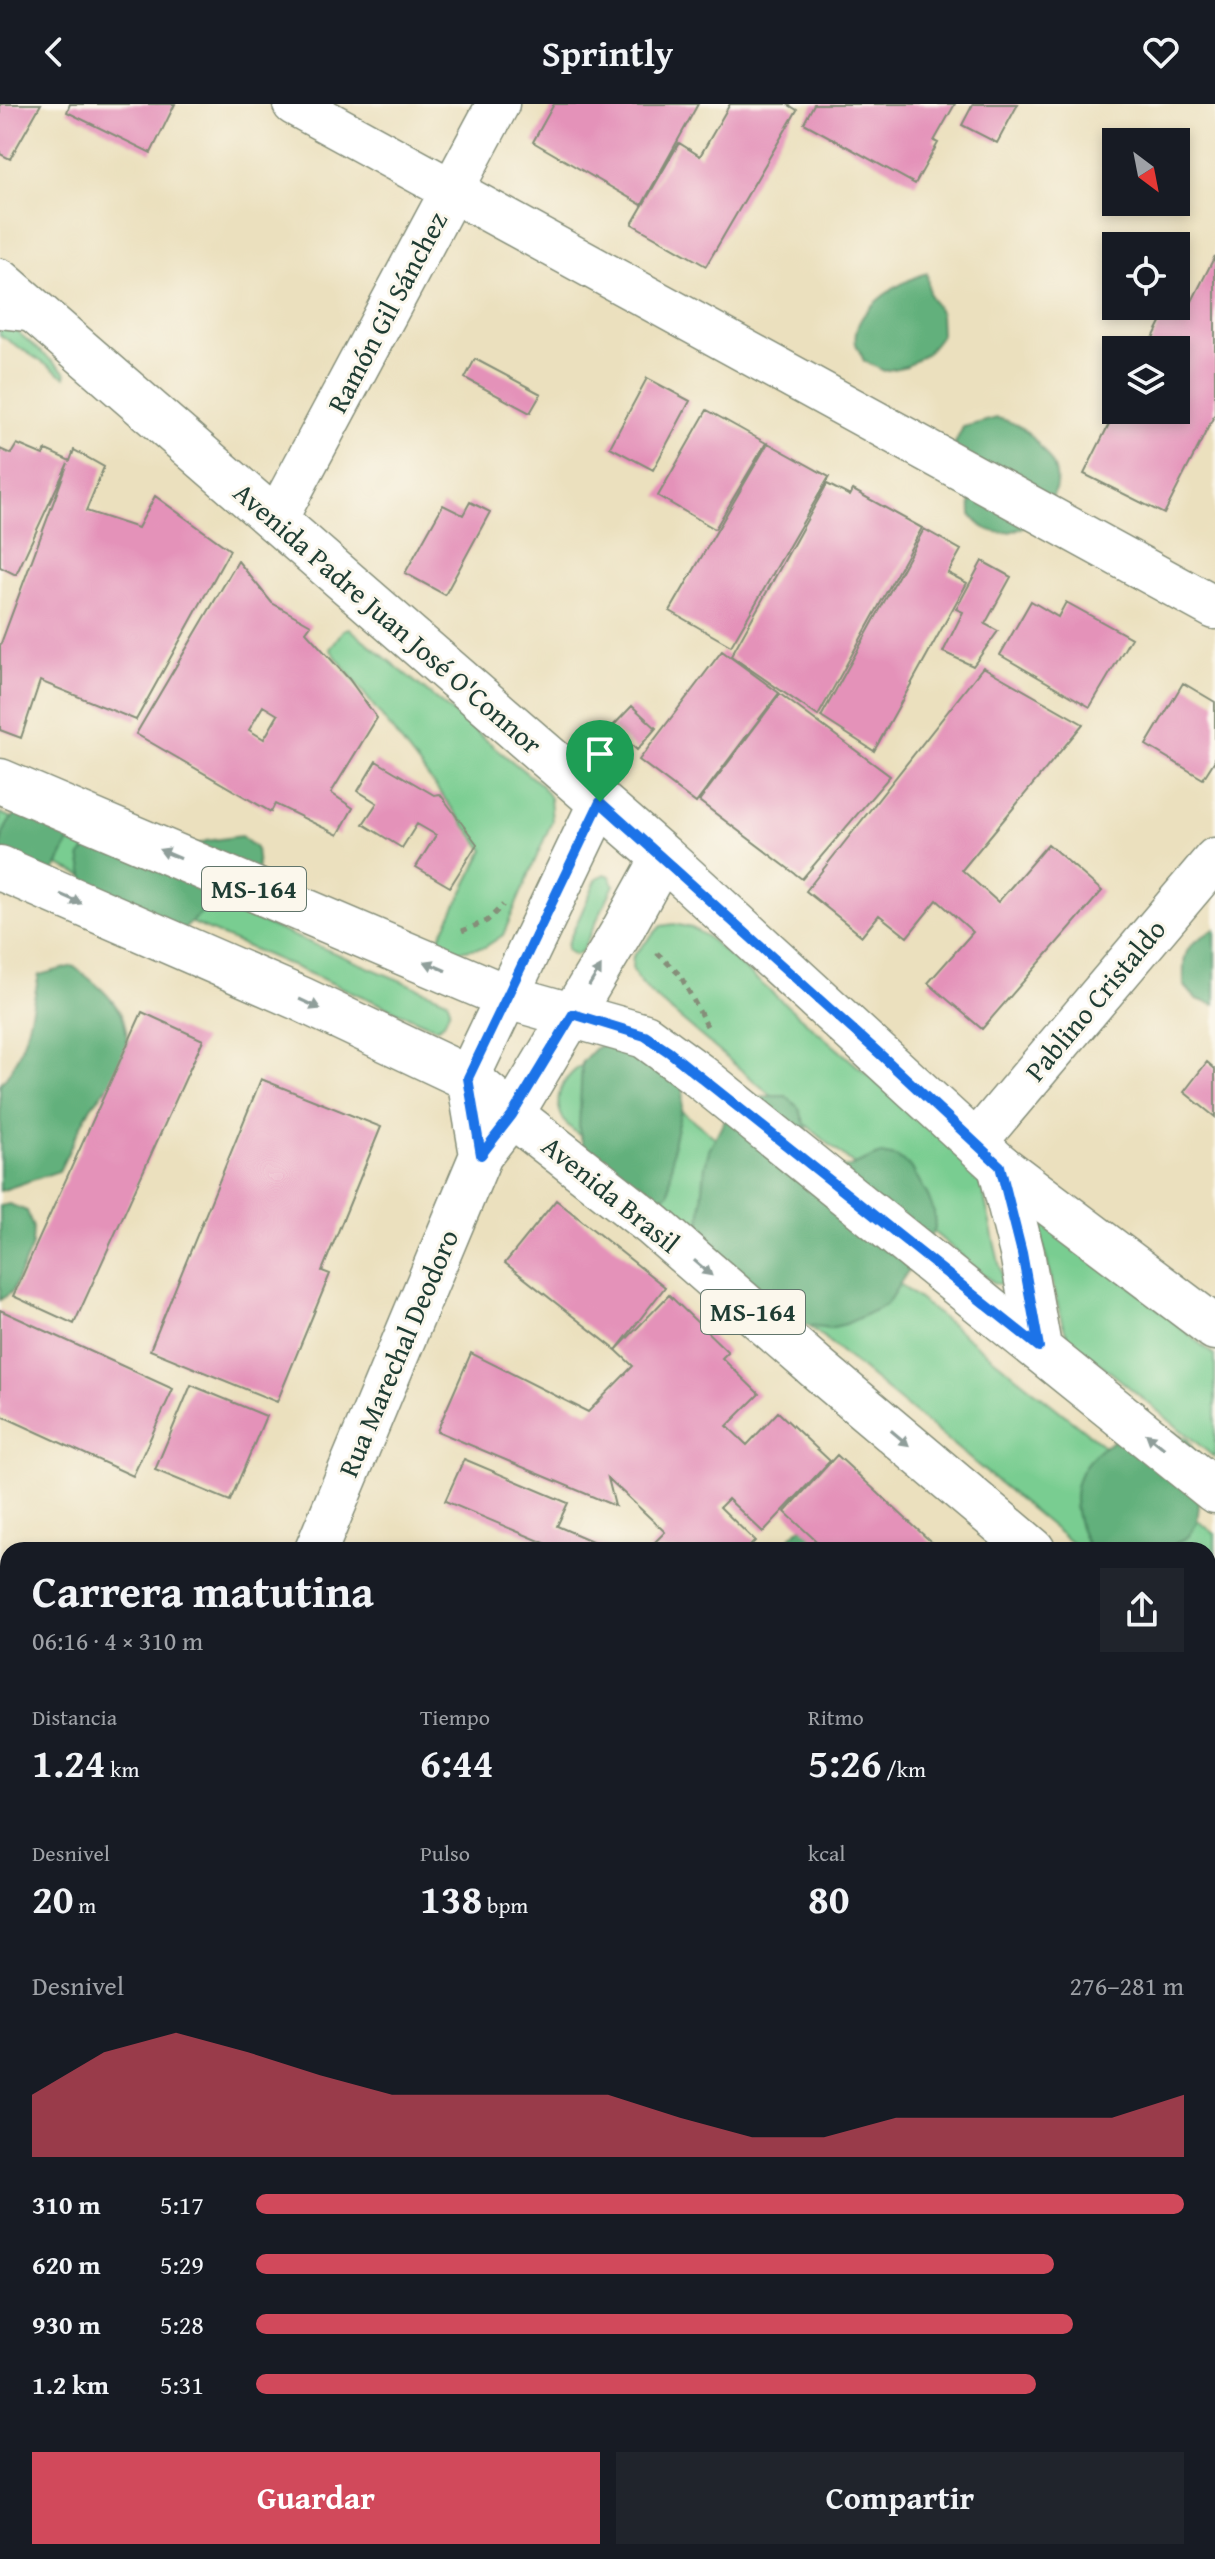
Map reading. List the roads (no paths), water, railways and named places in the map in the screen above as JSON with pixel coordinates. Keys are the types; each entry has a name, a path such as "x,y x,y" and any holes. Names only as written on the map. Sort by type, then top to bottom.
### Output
{"main road":[{"name":"Avenida Padre Juan José O'Connor","path":"0,281 663,857 988,1154 1215,1328"},
{"name":"MS-164","path":"0,781 507,997 645,1036 1039,1347 1215,1491"},
{"name":"Avenida Brasil","path":"0,868 301,999 468,1078 653,1225 1024,1542"},
{"path":"988,1154 1022,1253 1039,1347"}],"street":[{"path":"294,104 1215,608"},
{"name":"Ramón Gil Sánchez","path":"275,521 498,104"},
{"path":"481,1155 468,1078 600,802"},
{"name":"Rua Marechal Deodoro","path":"319,1542 481,1155 512,1115 663,857"},
{"name":"Pablino Cristaldo","path":"988,1154 1215,859"}],"lane":[{"path":"0,318 49,324"}]}
